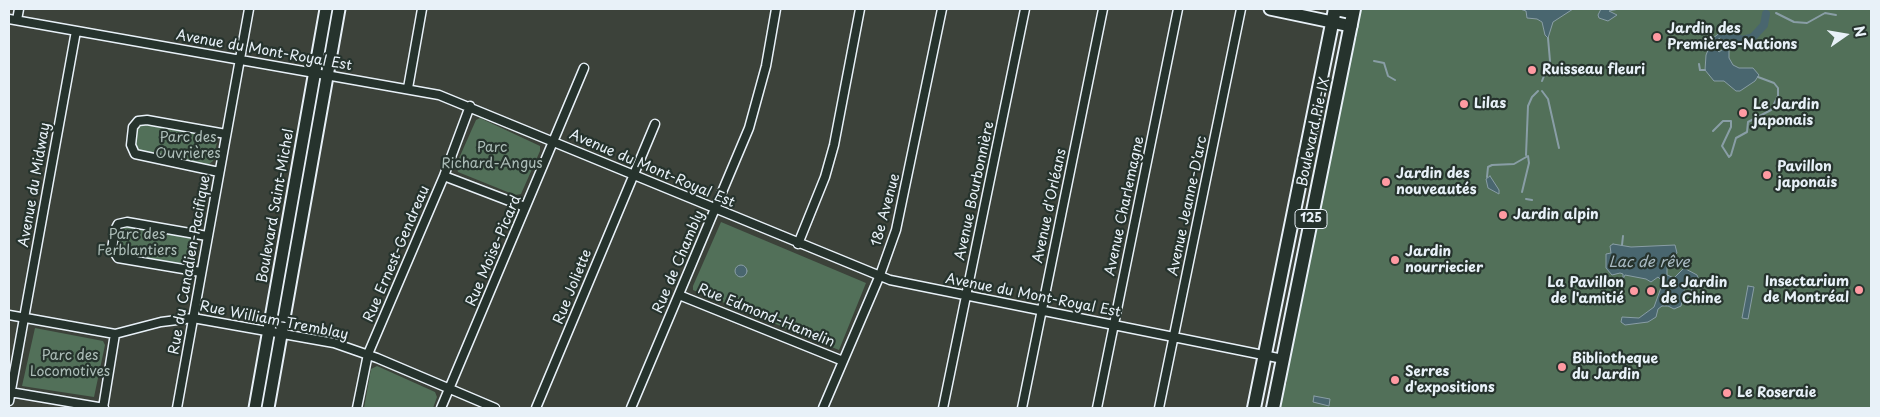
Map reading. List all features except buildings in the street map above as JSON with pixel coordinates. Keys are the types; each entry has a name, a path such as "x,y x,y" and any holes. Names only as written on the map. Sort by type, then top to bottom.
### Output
{"main road":[{"name":"Boulevard Saint-Michel","path":"255,408 326,9"},
{"name":"Boulevard Saint-Michel","path":"268,408 339,9"},
{"path":"1270,9 1351,26"},
{"path":"1335,9 1354,11"},
{"name":"Boulevard Pie-IX","path":"1254,408 1335,9"},
{"name":"Boulevard Pie-IX","path":"1273,408 1354,11"}],"street":[{"path":"13,20 19,9"},
{"name":"Rue du Canadien-Pacifique","path":"177,408 249,9"},
{"path":"408,88 422,9"},
{"name":"Rue de Chambly","path":"631,408 716,209 757,105 776,9"},
{"path":"798,244 827,169 860,9"},
{"name":"18e Avenue","path":"823,408 880,275 896,230 942,9"},
{"name":"Avenue Bourbonnière","path":"943,408 1025,9"},
{"name":"Avenue d'Orléans","path":"1022,408 1103,9"},
{"name":"Avenue Charlemagne","path":"1097,408 1178,9"},
{"name":"Avenue Jeanne-D'arc","path":"1159,408 1241,9"},
{"name":"Avenue du Mont-Royal Est","path":"13,20 408,88 439,95 470,106 798,244 900,282 1282,359"},
{"name":"Avenue du Midway","path":"9,401 76,31"},
{"name":"Rue Moïse-Picard","path":"441,408 584,68"},
{"name":"Rue Ernest-Gendreau","path":"357,408 368,354 444,176 470,106"},
{"path":"219,172 135,154 131,144 133,128 138,122 148,120 226,134"},
{"name":"Rue Joliette","path":"536,408 655,124"},
{"path":"444,176 525,207"},
{"path":"201,272 118,258 112,249 115,230 118,224 126,222 207,236"},
{"name":"Rue Edmond-Hamelin","path":"679,295 843,361"},
{"name":"Rue William-Tremblay","path":"9,315 114,334 161,322 193,318 334,343 368,354 496,408"},
{"path":"10,392 103,408 114,334"}],"green space":[{"path":"1360,9 1871,9 1871,408 1280,408 1284,386 1287,383 1286,378 1353,43 1357,37 1354,35"},
{"name":"Parc Richard-Angus","path":"480,118 540,146 540,151 521,194 515,195 458,172 456,165 476,120"},
{"name":"Parc des Ouvrières","path":"143,124 213,136 217,142 213,161 208,165 137,151 135,144 137,128"},
{"path":"721,222 866,283 839,350 693,290 693,286"},
{"name":"Parc des Ferblantiers","path":"126,226 195,238 198,245 195,263 190,267 119,254 115,246 119,230"},
{"name":"Parc des Locomotives","path":"35,328 103,341 105,345 94,397 22,386"},
{"path":"377,366 435,392 437,397 433,408 364,408 371,369"}],"water":[{"path":"1520,9 1573,9 1553,22 1548,38 1545,35 1542,22 1537,19 1527,18 1526,11"},
{"path":"1601,9 1619,9 1609,11 1617,15 1608,21 1599,18 1598,15"},
{"path":"1721,32 1726,34 1717,40 1717,50 1719,52 1729,45 1729,58 1733,65 1739,68 1753,68 1759,75 1755,81 1740,91 1736,91 1724,81 1714,81 1705,70 1706,55 1713,38"},
{"path":"1490,176 1499,190 1499,194 1488,188 1486,179"},
{"name":"Lac de rêve","path":"1613,244 1631,247 1675,245 1677,253 1667,261 1667,275 1674,278 1684,268 1697,275 1700,283 1692,292 1691,288 1685,287 1681,306 1674,309 1662,306 1658,309 1656,317 1648,322 1625,325 1621,322 1622,317 1639,318 1654,307 1663,282 1658,277 1651,282 1646,279 1625,275 1623,279 1623,274 1620,273 1612,275 1606,268 1606,254 1611,253 1610,246"},
{"path":"739,265 743,265 747,271 743,277 739,277 735,273 735,269"},
{"path":"1748,286 1754,287 1748,319 1742,318"},
{"path":"1314,396 1330,399 1329,406 1313,402"}],"waterway":[{"path":"1776,13 1794,22 1807,23 1825,13 1836,15"},
{"path":"1726,33 1742,40 1753,37 1764,25 1766,14"},
{"path":"1724,36 1727,46"},
{"path":"1542,81 1550,61 1548,38"},
{"path":"1374,61 1384,63 1388,76 1395,80"},
{"path":"1699,64 1700,70 1705,70"},
{"path":"1713,131 1723,121 1731,121 1731,127 1722,146 1729,157 1736,138 1747,132 1748,122 1771,110 1778,96 1778,88 1774,83 1758,77"},
{"path":"1526,155 1528,106 1532,97 1538,91"},
{"path":"1542,91 1548,99 1559,148"},
{"path":"1487,177 1488,167 1492,165 1514,164 1528,156 1529,163 1522,192"},
{"path":"1526,199 1532,200"},
{"path":"1622,245 1623,236"}],"place":[{"name":"Jardin des Premières-Nations","path":"1657,37"},
{"name":"Ruisseau fleuri","path":"1532,70"},
{"name":"Lilas","path":"1464,104"},
{"name":"Le Jardin japonais","path":"1743,113"},
{"name":"Pavillon japonais","path":"1767,175"},
{"name":"Jardin des nouveautés","path":"1386,182"},
{"name":"Jardin alpin","path":"1503,215"},
{"name":"Jardin nourriecier","path":"1395,260"},
{"name":"Insectarium de Montréal","path":"1859,290"},
{"name":"La Pavillon de l'amitié","path":"1634,291"},
{"name":"Le Jardin de Chine","path":"1651,291"},
{"name":"Bibliotheque du Jardin","path":"1562,367"},
{"name":"Serres d'expositions","path":"1395,380"},
{"name":"Le Roseraie","path":"1727,393"}]}
